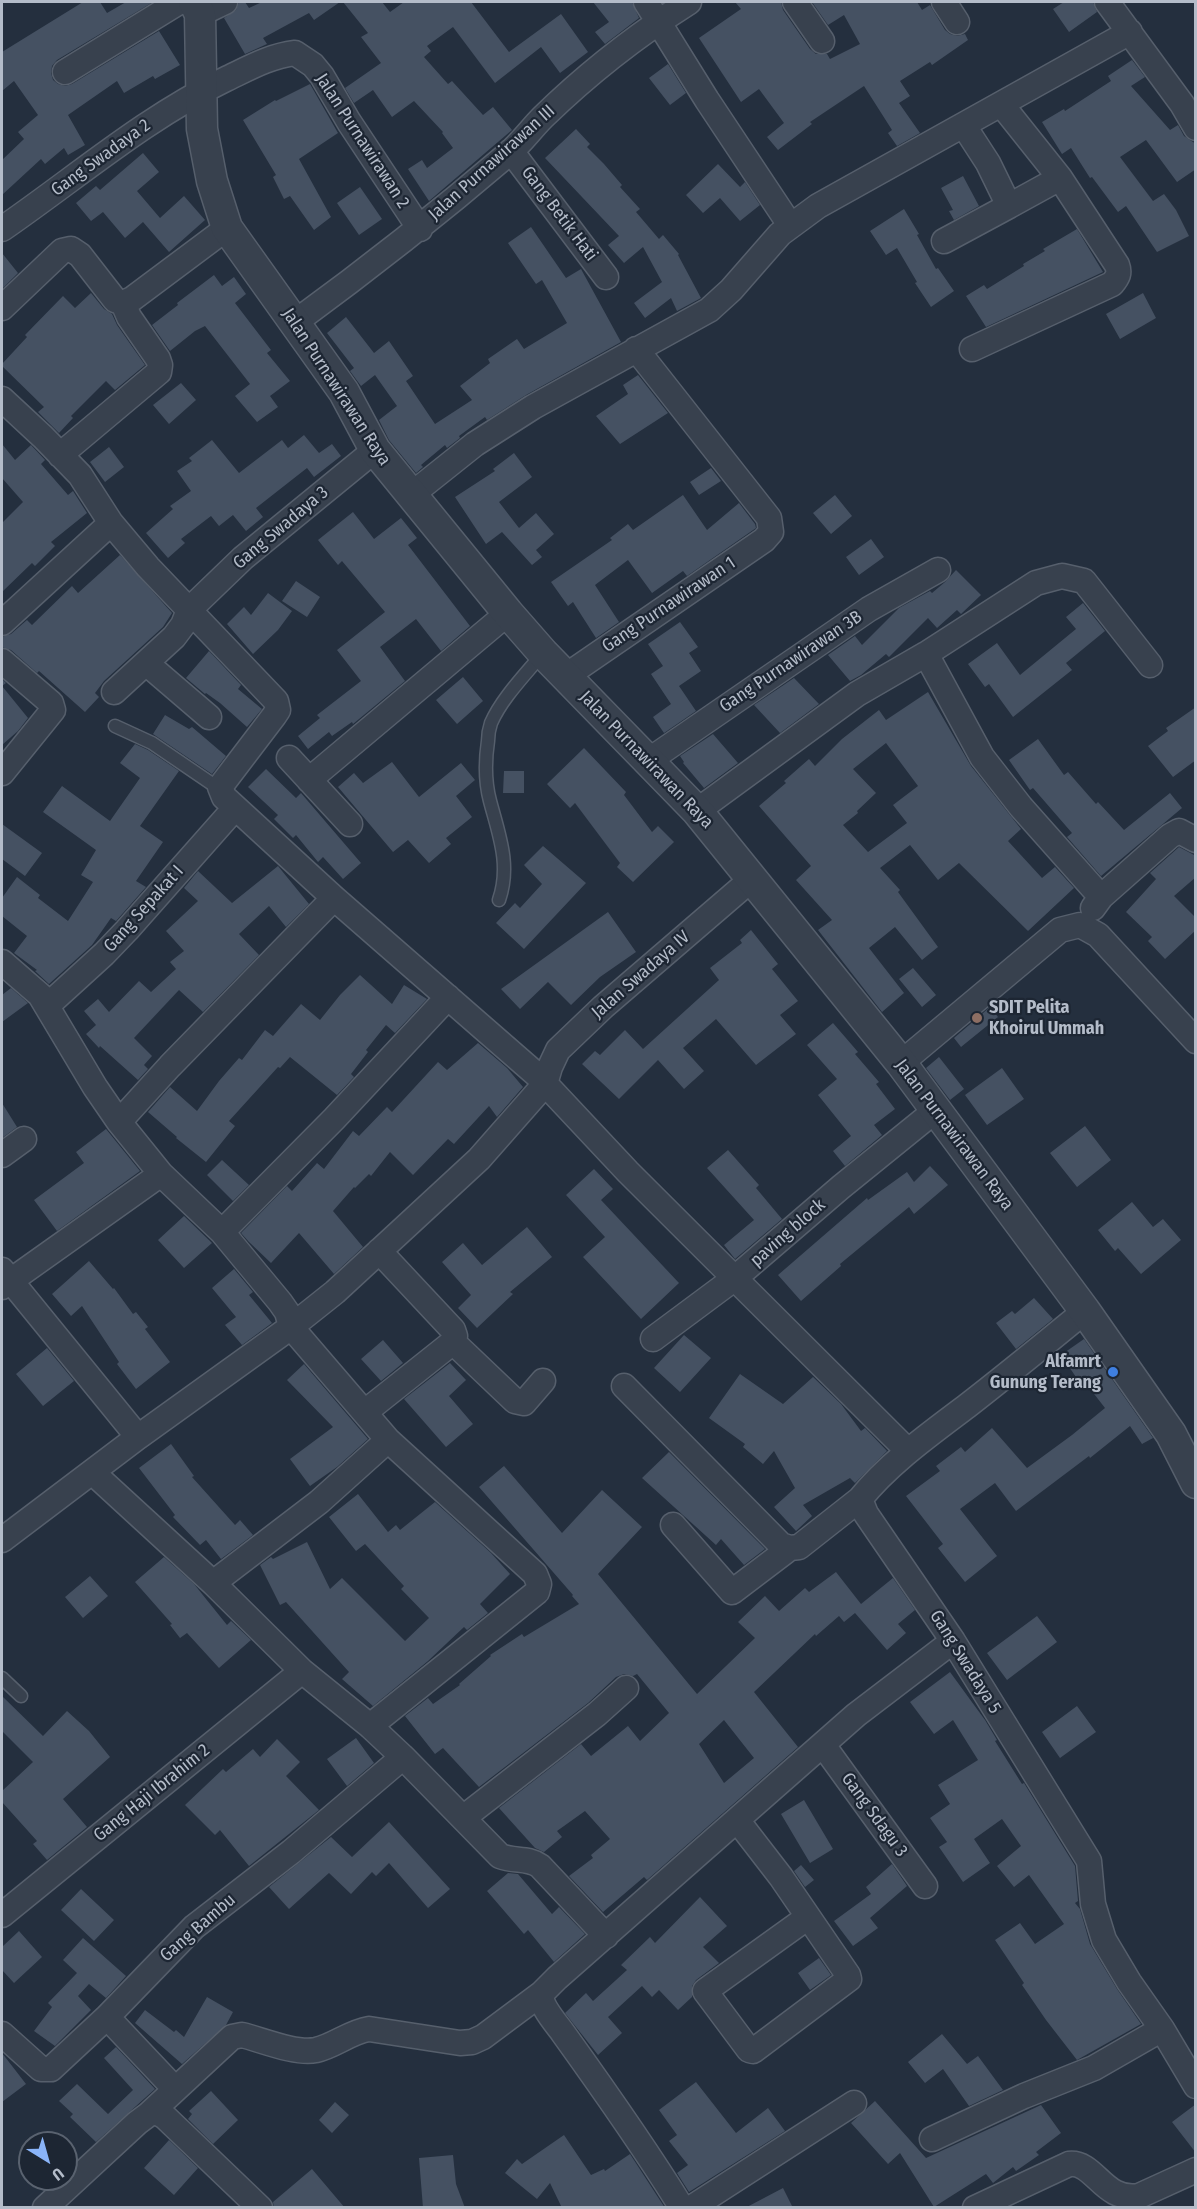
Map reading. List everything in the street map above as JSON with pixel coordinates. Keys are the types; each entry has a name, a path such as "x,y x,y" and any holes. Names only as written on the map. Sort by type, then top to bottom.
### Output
{"street":[{"name":"Jalan Purnawirawan III","path":"294,323 420,229 511,151 653,11 689,2"},
{"path":"795,2 822,41"},
{"path":"944,2 957,22"},
{"path":"1107,2 1182,104 1196,128"},
{"path":"65,72 200,5"},
{"name":"Jalan Purnawirawan Raya","path":"200,5 202,129 212,182 227,228 344,392 375,450 543,653 698,811 901,1063 1085,1311 1171,1434 1196,1483"},
{"path":"653,11 707,100 790,225"},
{"path":"411,495 475,444 533,407 709,310 731,290 790,225 818,206 1130,33"},
{"name":"Jalan Purnawirawan 2","path":"202,91 278,55 295,52 305,58 322,76 349,122 420,229"},
{"name":"Gang Swadaya 2","path":"2,229 144,126 202,91"},
{"path":"972,349 1112,284 1119,272 1117,265 1060,178 1001,104"},
{"path":"964,126 988,163 1009,206"},
{"name":"Gang Betik Hati","path":"511,151 606,277"},
{"path":"944,241 1060,178"},
{"path":"2,308 62,251 71,249 80,255 115,300 123,303 132,299 227,228"},
{"path":"60,455 159,372 158,359 129,317 123,303"},
{"name":"Gang Purnawirawan 1","path":"566,676 764,540 771,532 769,518 636,349"},
{"path":"2,399 80,475 111,523 148,567 189,610"},
{"name":"Gang Swadaya 3","path":"114,692 174,637 183,625 189,610 243,558 375,450"},
{"path":"2,623 111,523"},
{"name":"Gang Purnawirawan 3B","path":"648,761 869,609 938,570"},
{"path":"698,811 857,694 926,654 1036,582 1062,576 1084,581 1150,664"},
{"name":"Gang Sepakat I","path":"48,1005 127,930 228,799 220,787 278,710 276,701 189,610"},
{"path":"309,780 508,613"},
{"path":"926,654 982,757 1020,807 1101,897"},
{"path":"2,661 51,703 53,710 2,773"},
{"path":"146,663 209,717"},
{"path":"289,758 350,824"},
{"path":"228,799 334,898 546,1084 628,1172 908,1451"},
{"path":"901,1063 1060,930 1080,925 1101,897 1170,836 1179,831 1196,840"},
{"name":"Jalan Swadaya IV","path":"546,1084 550,1066 558,1050 603,1006 753,878"},
{"path":"119,1122 170,1066 334,898"},
{"path":"1080,925 1098,935 1196,1041"},
{"path":"2,962 40,995 48,1005 95,1088 119,1122 161,1174 222,1232 280,1302 287,1312 291,1327 388,1440 525,1564 539,1584 537,1592 369,1726"},
{"path":"222,1232 334,1119 448,997"},
{"path":"2,1540 335,1292 479,1159 546,1084"},
{"name":"paving block","path":"653,1339 735,1278 841,1187 936,1110"},
{"path":"2,1155 24,1139"},
{"path":"138,1437 4,1280 161,1174"},
{"path":"365,1412 453,1342 455,1336 453,1330 379,1251"},
{"path":"673,1525 732,1593 790,1548 799,1546 860,1499 871,1485 908,1451 1085,1311"},
{"path":"453,1342 515,1401 524,1403 543,1381"},
{"path":"624,1386 781,1545 790,1548"},
{"path":"213,1583 319,1502 388,1440"},
{"path":"92,1472 213,1583 302,1671 403,1757 500,1856 512,1860 524,1858 540,1866 606,1936"},
{"name":"Gang Swadaya 5","path":"860,1499 866,1514 953,1641 1089,1861 1093,1904 1104,1940 1196,2086"},
{"path":"45,2208 232,2037 242,2035 300,2051 316,2050 360,2030 369,2029 460,2043 472,2042 483,2037 542,1994 557,1978 856,1715 953,1641"},
{"name":"Gang Haji Ibrahim 2","path":"2,1915 302,1671"},
{"path":"463,1818 626,1688"},
{"name":"Gang Sdagu 3","path":"823,1745 925,1886"},
{"name":"Gang Bambu","path":"2,2034 41,2069 51,2069 107,2017 194,1927 291,1852 403,1757"},
{"path":"737,1820 766,1856 808,1917 849,1979 753,2051 749,2050 705,1991 808,1917"},
{"path":"542,1994 541,1999 556,2023 602,2087 682,2208"},
{"path":"107,2017 175,2089"},
{"path":"932,2139 1024,2096 1094,2068 1162,2029"},
{"path":"691,2208 854,2103"},
{"path":"149,2114 157,2112 165,2117 260,2208"},
{"path":"975,2208 1069,2164 1081,2165 1109,2190 1130,2198 1196,2170"}],"lane":[{"path":"499,900 505,867 500,833 490,800 486,775 486,750 490,724 506,699 543,653"},
{"path":"115,726 152,743 228,799"},
{"path":"2,1678 21,1696"}],"building":[{"path":"83,2 100,2 107,13 126,2 153,2 57,60 52,66 51,73 53,80 58,84 65,86 72,84 159,31 180,65 155,79 153,76 124,93 117,81 68,115 85,145 68,155 64,148 45,164 41,159 2,195 2,160 24,139 18,132 38,115 14,81 2,91 2,52"},
{"path":"239,2 245,2 249,8 262,2 340,2 314,20 309,13 263,38 267,44 245,54 224,18 236,10"},
{"path":"343,2 382,2 390,12 404,2 471,2 509,52 561,14 588,52 560,73 541,47 495,83 453,27 427,46 431,51 424,57 448,84 452,81 483,115 493,107 512,130 429,201 408,169 422,160 427,168 453,148 443,132 414,101 392,117 373,90 354,103 345,88 381,63 361,37 368,33"},
{"path":"593,2 632,2 639,18 605,44 595,32 609,22"},
{"path":"735,2 781,2 783,10 810,49 816,54 827,54 830,59 860,44 844,15 828,25 812,2 917,2 922,10 930,5 945,30 957,36 965,34 968,40 932,65 930,62 900,81 910,96 899,103 920,133 897,146 888,133 892,130 864,86 810,122 812,124 778,150 767,137 784,123 759,89 741,102 699,38 741,9"},
{"path":"1064,2 1093,2 1097,12 1069,32 1053,9"},
{"path":"1132,60 1145,77 1131,86 1170,130 1178,125 1184,136 1196,144 1196,169 1177,182 1146,140 1120,157 1153,201 1164,194 1176,210 1189,236 1157,252 1126,206 1118,212 1092,177 1090,178 1071,148 1062,154 1042,122 1064,109 1065,111 1111,81 1108,76"},
{"path":"668,64 686,93 670,105 649,78"},
{"path":"310,84 338,133 299,159 331,217 314,230 290,196 284,199 273,177 276,175 243,120 275,100"},
{"path":"576,129 590,144 587,147 622,185 620,187 640,209 636,212 659,239 663,235 679,254 701,298 677,311 671,298 645,318 634,303 662,282 643,247 624,263 608,245 619,236 545,158"},
{"path":"143,153 159,172 137,191 160,218 184,196 205,220 169,252 143,222 125,238 103,212 91,221 76,203 96,186 100,190"},
{"path":"718,164 740,187 745,182 760,205 740,221 720,198 703,213 686,195"},
{"path":"963,176 979,206 954,220 949,211 953,210 941,188"},
{"path":"360,187 382,219 359,235 337,203"},
{"path":"904,209 936,269 938,268 954,291 931,307 915,283 917,282 897,248 886,255 870,231"},
{"path":"531,227 566,278 581,269 621,342 526,395 487,420 485,417 447,448 445,445 421,465 423,467 416,473 389,440 379,420 397,406 375,375 361,386 350,371 354,368 327,333 346,317 374,353 389,341 413,376 406,381 435,424 472,400 460,386 490,363 488,359 517,339 524,349 567,323 542,280 536,284 508,243"},
{"path":"1077,229 1103,272 986,327 966,296 984,285 987,289 1045,251 1043,249"},
{"path":"2,253 18,273 2,289"},
{"path":"214,275 222,286 234,277 246,294 235,303 271,350 267,353 290,381 270,396 278,407 257,422 235,396 250,384 205,326 170,351 152,325"},
{"path":"91,293 104,309 112,314 145,365 115,390 106,381 71,416 73,418 59,433 38,412 44,407 2,364 27,337 25,335 63,296 75,308"},
{"path":"1143,293 1156,318 1120,339 1106,314"},
{"path":"638,375 668,413 620,444 596,416 628,394 623,385"},
{"path":"181,383 196,400 169,424 153,405"},
{"path":"304,435 319,453 332,444 341,456 314,477 307,468 256,508 263,517 246,531 233,515 219,526 211,516 181,539 185,543 168,558 146,533 173,509 170,506 191,491 177,471 192,461 189,458 212,440 239,473 282,440 288,448"},
{"path":"2,444 15,460 31,445 45,460 41,464 68,495 73,491 87,513 51,542 55,546 35,566 32,563 2,592 2,523 23,502 2,478"},
{"path":"109,447 124,467 105,482 90,462"},
{"path":"514,453 532,477 499,502 519,528 536,513 554,534 536,550 542,557 532,565 502,532 486,544 455,497 495,471 493,469"},
{"path":"711,468 721,481 699,495 690,482"},
{"path":"683,495 707,530 739,503 756,528 687,576 683,571 652,593 628,560 595,585 619,622 596,638 573,602 568,606 551,582 612,540 610,538 628,524 633,530"},
{"path":"835,495 852,516 831,534 813,513"},
{"path":"353,512 374,539 401,518 417,538 408,545 470,626 441,651 416,619 380,647 405,681 353,724 352,722 332,736 329,732 308,749 298,736 320,718 317,715 361,681 337,650 385,612 342,561 338,565 318,540"},
{"path":"871,539 884,557 859,575 846,557"},
{"path":"120,555 172,613 163,627 104,681 95,693 99,697 85,712 39,671 37,673 11,650 2,647 2,637 11,634 27,620 32,625 72,586 78,593"},
{"path":"956,570 981,595 961,614 957,610 937,628 928,618 889,657 886,654 861,675 850,681 828,655 855,636 862,645 899,608 930,591 932,593"},
{"path":"296,581 320,597 307,617 282,601"},
{"path":"268,593 292,611 278,630 253,654 227,624 244,607 251,615"},
{"path":"1083,603 1105,631 1066,663 1072,670 1013,717 989,684 985,687 968,664 997,643 1020,675 1076,629 1066,617"},
{"path":"680,622 698,647 689,653 701,671 679,686 696,711 664,733 653,717 671,704 651,674 663,666 648,644"},
{"path":"209,651 241,685 238,689 262,709 247,727 220,703 186,678"},
{"path":"463,677 483,701 457,724 436,700"},
{"path":"794,678 819,704 780,733 754,705"},
{"path":"2,686 28,718 18,731 2,745"},
{"path":"928,692 971,766 1021,829 1008,841 1042,878 1055,867 1074,888 1028,931 959,863 938,880 910,845 880,868 900,890 898,892 938,947 922,960 895,927 869,948 904,993 882,1012 818,930 832,920 796,880 811,866 759,806 809,759 815,766 842,739 879,710 886,720","holes":["886,743 918,786 893,805 907,823 868,852 843,825 858,813 857,811 876,793 853,769"]},
{"path":"1196,707 1196,760 1173,777 1148,746 1168,731 1166,728"},
{"path":"165,715 189,729 192,727 226,756 212,774 153,734"},
{"path":"713,734 738,763 704,788 680,756"},
{"path":"1038,739 1064,775 1068,772 1096,804 1098,802 1124,830 1170,793 1182,808 1101,876 1067,837 1072,833 1033,788 1030,790 1009,760"},
{"path":"135,744 179,771 140,826 163,842 136,881 146,887 116,921 111,918 92,945 49,984 35,971 37,970 14,953 27,936 2,916 2,898 17,877 40,895 38,898 68,921 93,882 81,875 96,850 43,812 62,786 110,821 140,778 120,763"},
{"path":"584,748 626,792 624,795 652,832 658,826 674,842 633,882 617,867 620,863 575,803 570,808 547,784"},
{"path":"392,762 419,797 461,763 475,780 456,796 472,817 446,838 451,844 429,863 408,840 393,852 338,787 354,773 363,783"},
{"path":"266,769 296,798 301,793 361,863 343,879 323,857 318,862 296,835 293,838 274,819 278,815 248,787"},
{"path":"504,771 524,771 524,793 503,793"},
{"path":"2,824 42,853 25,876 2,859"},
{"path":"543,846 586,883 524,949 496,923 515,903 520,908 542,884 524,865"},
{"path":"1179,847 1196,856 1196,877 1174,896 1196,918 1196,930 1165,959 1148,941 1152,937 1126,912 1156,879 1150,873"},
{"path":"278,866 309,904 286,927 269,906 239,934 259,955 203,1012 179,990 134,1038 152,1056 144,1065 148,1069 138,1080 100,1046 99,1048 86,1034 96,1025 84,1011 98,999 109,1012 139,981 151,992 176,969 170,962 184,951 166,931 198,901 184,888 198,871 232,903"},
{"path":"608,912 636,952 600,977 571,1005 548,982 520,1009 501,989"},
{"path":"751,930 778,964 772,969 798,1001 780,1015 796,1034 756,1065 716,1019 683,1048 704,1071 684,1089 658,1060 619,1099 582,1064 595,1051 600,1055 625,1030 643,1049 719,980 710,968 742,943 740,940"},
{"path":"913,968 936,995 922,1007 899,979"},
{"path":"360,975 392,1004 404,985 427,999 395,1033 386,1025 351,1074 354,1077 337,1095 290,1057 229,1121 235,1126 206,1162 148,1112 170,1087 197,1111 219,1081 239,1058 242,1060 265,1030 273,1036 301,1004 320,1020"},
{"path":"11,988 28,1003 2,1022 2,995"},
{"path":"990,1007 998,1017 961,1047 954,1038"},
{"path":"833,1023 858,1052 855,1054 879,1082 876,1084 895,1109 874,1125 882,1135 845,1166 833,1151 851,1136 818,1095 837,1079 807,1045"},
{"path":"478,1043 507,1068 523,1087 497,1117 489,1106 454,1144 448,1139 413,1175 390,1152 371,1176 369,1174 354,1187 333,1211 363,1247 334,1274 299,1233 271,1263 241,1233 287,1186 292,1191 317,1163 324,1169 353,1131 359,1136 387,1107 392,1112 438,1062 447,1070"},
{"path":"939,1057 964,1089 950,1100 926,1068"},
{"path":"1002,1068 1024,1099 987,1125 965,1095"},
{"path":"2,1103 17,1127 2,1138"},
{"path":"1085,1126 1111,1160 1077,1187 1050,1153"},
{"path":"106,1129 140,1171 57,1231 34,1200 84,1163 76,1152"},
{"path":"728,1150 759,1185 756,1188 782,1219 735,1259 724,1245 754,1220 707,1168"},
{"path":"222,1160 249,1185 233,1201 207,1175"},
{"path":"930,1166 948,1185 914,1214 909,1207 840,1264 841,1266 801,1301 778,1275 867,1198 868,1200 907,1172 914,1182"},
{"path":"594,1169 613,1189 601,1200 679,1283 641,1319 583,1257 605,1237 566,1195"},
{"path":"1132,1202 1153,1227 1163,1219 1181,1240 1141,1274 1118,1248 1115,1251 1098,1230"},
{"path":"184,1216 212,1243 184,1268 158,1240"},
{"path":"527,1227 552,1257 510,1292 513,1294 477,1328 458,1308 471,1295 442,1262 463,1243 482,1265"},
{"path":"89,1261 114,1288 133,1314 136,1312 148,1327 145,1329 170,1362 136,1389 117,1364 119,1362 82,1306 71,1316 52,1294"},
{"path":"234,1269 253,1292 249,1295 272,1323 242,1345 225,1325 236,1317 212,1288"},
{"path":"1034,1298 1053,1319 1016,1349 996,1323 1012,1311 1015,1314"},
{"path":"684,1335 711,1358 680,1392 654,1368"},
{"path":"1084,1339 1153,1438 1142,1444 1130,1426 1016,1511 995,1483 960,1509 997,1556 965,1582 938,1548 943,1544 906,1496 940,1471 936,1466 961,1447 965,1452 992,1428 1027,1468 1105,1408 1084,1381 1080,1383 1061,1355"},
{"path":"383,1340 403,1363 381,1381 361,1359"},
{"path":"47,1348 74,1381 43,1406 16,1374"},
{"path":"450,1363 466,1380 449,1396 473,1424 446,1447 404,1399"},
{"path":"304,1364 368,1439 337,1467 310,1486 290,1459 333,1427 287,1380"},
{"path":"740,1374 783,1404 813,1377 841,1404 861,1431 865,1428 887,1451 855,1483 850,1478 803,1505 812,1516 796,1531 774,1507 795,1488 774,1451 763,1464 743,1447 745,1444 709,1418"},
{"path":"171,1444 194,1476 192,1477 235,1525 240,1520 253,1535 221,1559 206,1540 200,1545 173,1517 175,1515 139,1468"},
{"path":"669,1452 765,1549 744,1565 721,1539 716,1545 642,1478"},
{"path":"504,1466 562,1533 602,1490 642,1527 598,1574 697,1694 755,1638 738,1622 765,1596 779,1611 805,1588 809,1592 836,1572 861,1604 893,1578 915,1610 898,1624 906,1633 887,1650 855,1613 844,1622 839,1616 816,1636 815,1634 754,1692 798,1747 647,1880 644,1877 603,1912 569,1876 593,1858 591,1855 610,1839 585,1811 557,1831 562,1837 544,1852 535,1848 499,1808 581,1744 591,1756 628,1726 640,1741 669,1713 637,1674 633,1676 624,1674 616,1677 588,1703 479,1787 443,1748 435,1754 405,1716 428,1698 433,1704 460,1685 490,1655 522,1634 524,1637 579,1604 479,1487","holes":["724,1720 754,1758 724,1783 699,1744"]},
{"path":"358,1494 388,1532 396,1525 400,1530 435,1502 491,1553 510,1574 480,1604 488,1613 467,1630 464,1627 428,1661 373,1706 342,1679 349,1672 286,1602 280,1605 260,1565 271,1557 273,1559 307,1542 330,1589 342,1578 405,1641 429,1618 401,1589 404,1586 365,1544 356,1551 329,1517"},
{"path":"164,1557 194,1584 227,1625 231,1621 251,1640 219,1668 187,1633 180,1638 170,1625 172,1624 135,1582"},
{"path":"90,1576 108,1596 83,1618 65,1597"},
{"path":"1037,1616 1057,1642 1007,1680 987,1653"},
{"path":"950,1672 985,1720 997,1740 995,1741 1075,1866 1078,1901 1075,1903 1080,1909 1090,1944 1141,2024 1077,2060 1022,1985 1024,1983 995,1940 1020,1923 1035,1944 1064,1924 1029,1875 1014,1887 997,1866 1021,1846 1002,1819 974,1839 990,1863 963,1882 939,1847 947,1842 930,1818 950,1804 938,1785 978,1760 953,1720 934,1734 910,1702"},
{"path":"2,1696 43,1736 67,1711 89,1731 110,1757 63,1799 87,1827 47,1860 33,1844 37,1841 2,1802 2,1791 33,1762 2,1731"},
{"path":"1077,1706 1096,1732 1060,1758 1042,1732"},
{"path":"356,1738 374,1763 347,1786 327,1759"},
{"path":"277,1739 300,1762 286,1776 319,1810 249,1866 220,1830 215,1835 185,1805 223,1769 226,1772 253,1749 260,1757"},
{"path":"804,1800 833,1849 810,1863 781,1814"},
{"path":"389,1822 450,1889 428,1908 389,1863 376,1876 372,1872 351,1894 329,1873 289,1909 269,1887 331,1837 352,1857"},
{"path":"892,1864 907,1886 870,1918 878,1928 853,1946 834,1921 871,1894 866,1887"},
{"path":"801,1865 814,1880 805,1887 794,1871"},
{"path":"508,1873 518,1874 552,1914 559,1907 585,1934 554,1962 528,1930 524,1934 487,1891"},
{"path":"81,1889 114,1920 94,1941 61,1910"},
{"path":"700,1897 727,1926 703,1947 719,1963 696,1980 692,1986 692,1997 678,2010 659,1990 652,1997 642,1986 608,2017 622,2033 598,2055 565,2013 586,1993 593,2001 627,1970 621,1965 650,1937 655,1943"},
{"path":"19,1931 42,1957 14,1983 2,1970 2,1947"},
{"path":"83,1938 126,1976 106,1998 89,1984 78,1996 91,2010 55,2046 34,2031 52,2007 48,2003 77,1973 63,1960"},
{"path":"819,1958 831,1975 810,1990 798,1973"},
{"path":"207,1997 233,2012 226,2025 182,2064 135,2023 145,2010 184,2037"},
{"path":"942,2034 967,2064 978,2056 1003,2090 969,2106 943,2069 925,2083 908,2062"},
{"path":"116,2047 155,2089 96,2142 70,2117 73,2114 59,2101 77,2084 108,2114 133,2090 104,2058"},
{"path":"2,2053 26,2084 2,2102"},
{"path":"696,2082 736,2133 768,2108 785,2131 689,2192 677,2173 688,2165 669,2141 677,2135 659,2110"},
{"path":"211,2091 238,2120 213,2144 188,2119 192,2114 189,2111"},
{"path":"875,2101 926,2158 1041,2105 1061,2133 1036,2152 1039,2155 1016,2171 1013,2167 993,2183 986,2174 934,2207 900,2153 888,2164 851,2123"},
{"path":"335,2102 349,2115 332,2133 319,2120"},
{"path":"1196,2104 1196,2153 1172,2122"},
{"path":"564,2135 591,2175 604,2169 605,2171 630,2154 665,2208 562,2208 550,2183 537,2199 505,2173 517,2159 522,2164"},
{"path":"169,2140 198,2168 174,2195 144,2168"},
{"path":"453,2155 456,2184 465,2208 423,2208 419,2158"},
{"path":"312,2169 345,2208 274,2208 273,2202"},
{"path":"783,2188 793,2208 745,2208"}],"place":[{"name":"SDIT Pelita Khoirul Ummah","path":"977,1018"},
{"name":"Alfamrt Gunung Terang","path":"1113,1372"}]}
